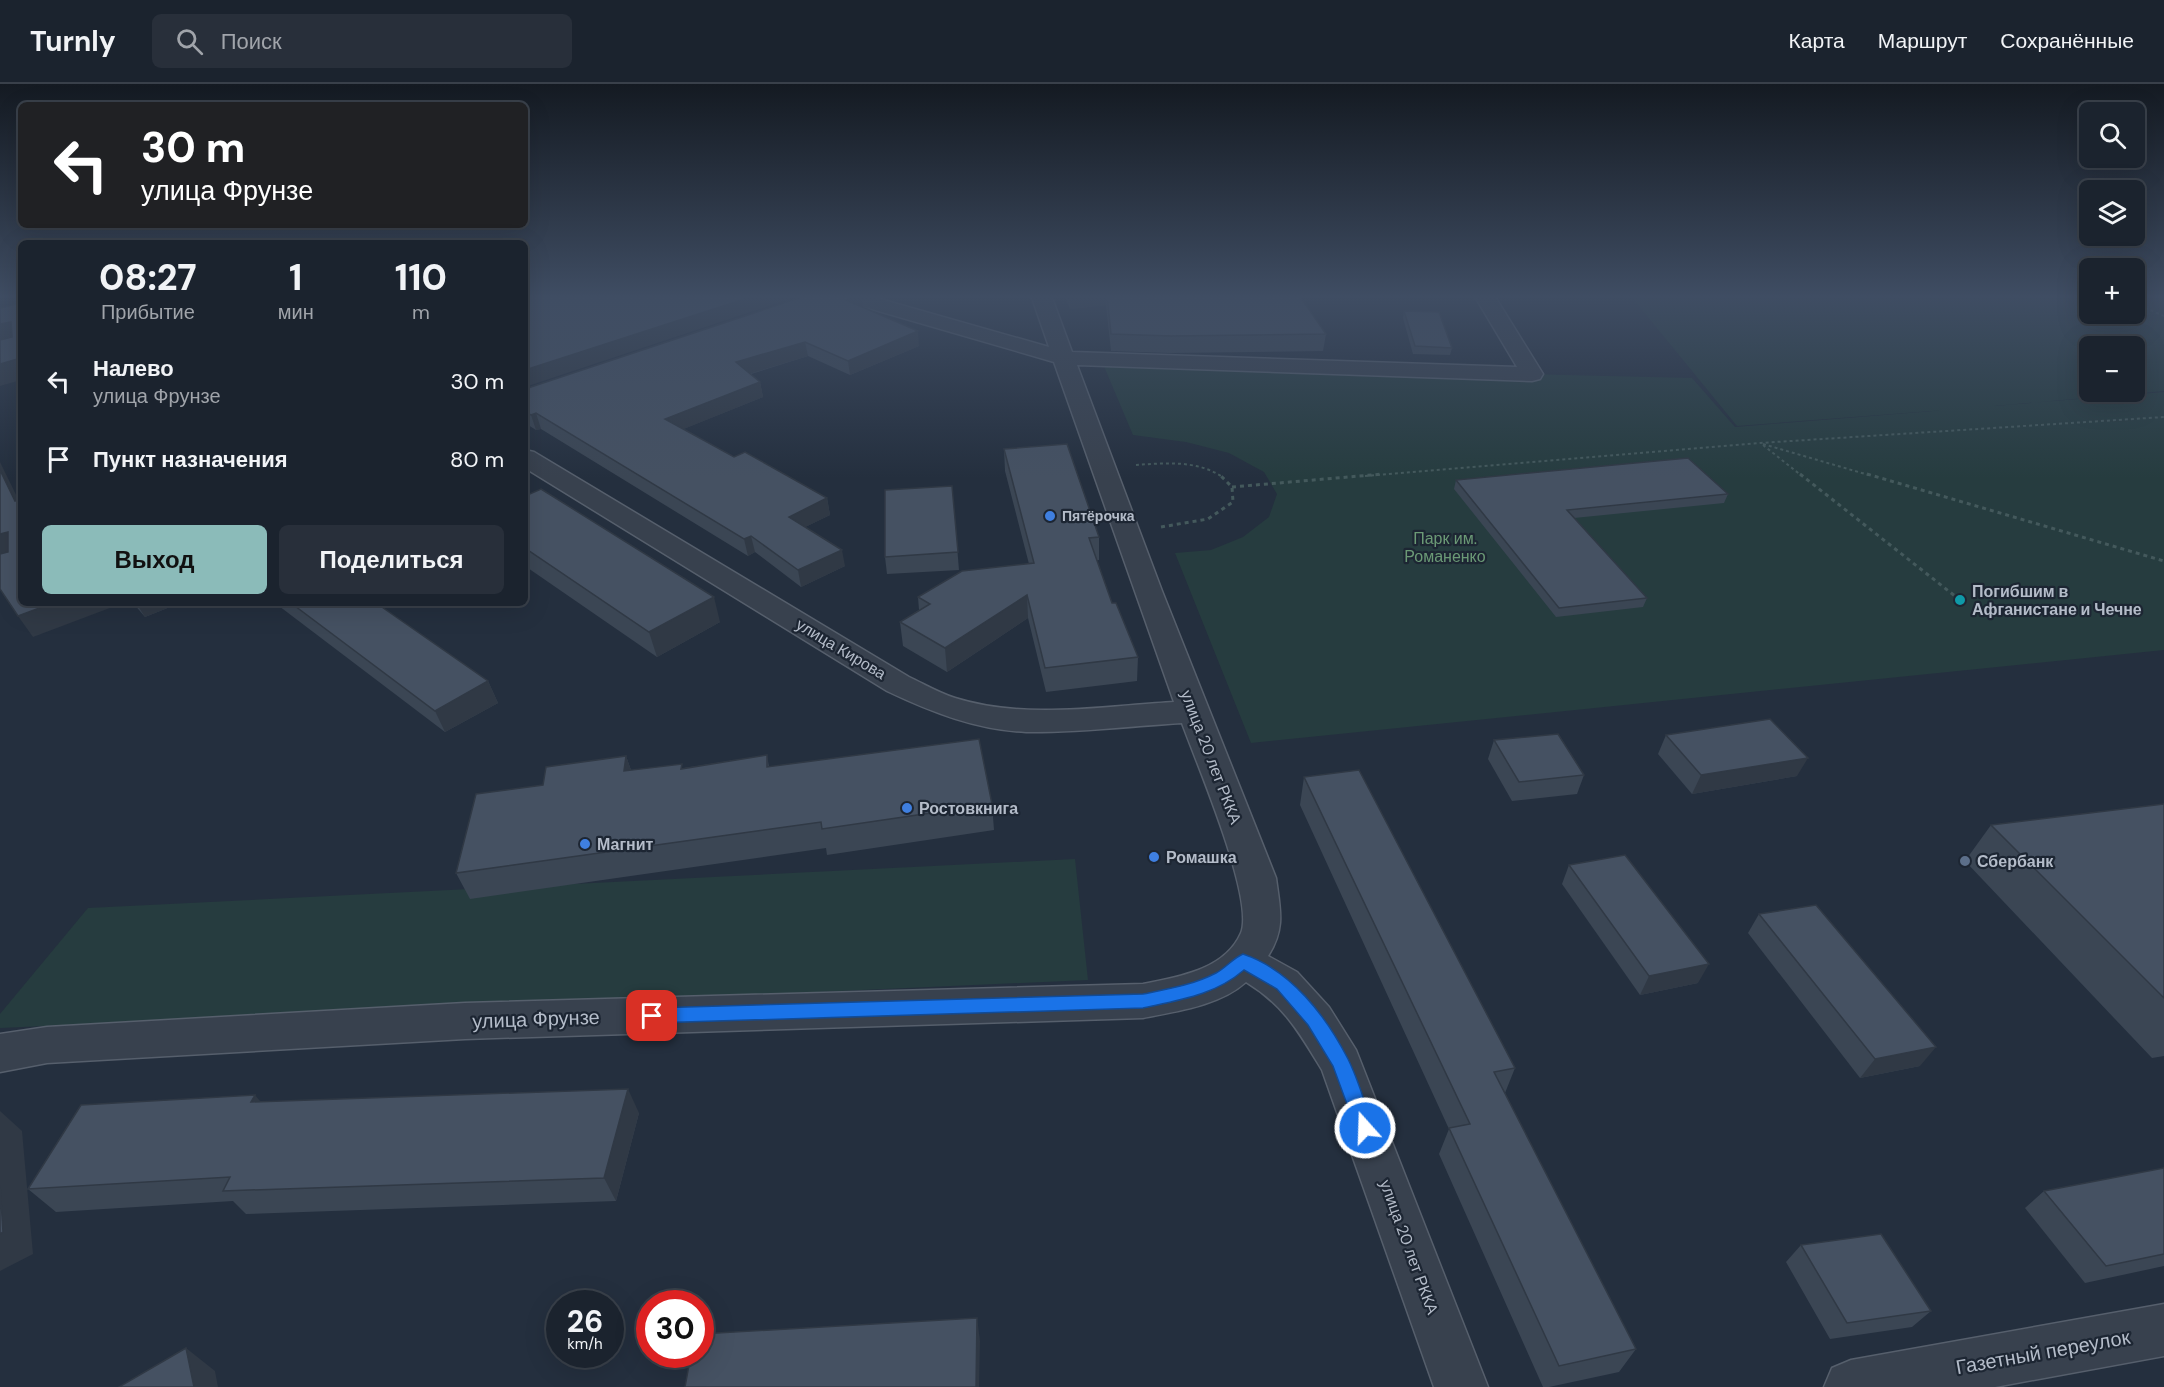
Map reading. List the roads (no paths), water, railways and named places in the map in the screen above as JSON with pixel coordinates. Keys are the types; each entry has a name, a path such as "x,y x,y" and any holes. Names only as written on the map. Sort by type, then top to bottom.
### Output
{"street":[{"path":"1056,356 1064,358 1532,374 1521,356"},
{"name":"улица 20 лет РККА","path":"1064,358 1257,878 1262,915 1259,938 1243,961 1283,984 1314,1019 1341,1063 1461,1387"},
{"name":"улица Кирова","path":"528,459 898,684 944,705 985,716 1026,721 1194,712"},
{"name":"улица Фрунзе","path":"0,1053 47,1045 465,1021 1143,1001 1195,990 1225,976 1243,961"},
{"name":"Газетный переулок","path":"1851,1387 2164,1330"}],"place":[{"name":"Пятёрочка","path":"1050,516"},
{"name":"Погибшим в Афганистане и Чечне","path":"1960,600"},
{"name":"Ростовкнига","path":"907,808"},
{"name":"Магнит","path":"585,844"},
{"name":"Ромашка","path":"1154,857"},
{"name":"Сбербанк","path":"1965,861"}],"park label":[{"name":"Парк им. Романенко","path":"1445,547"}]}
